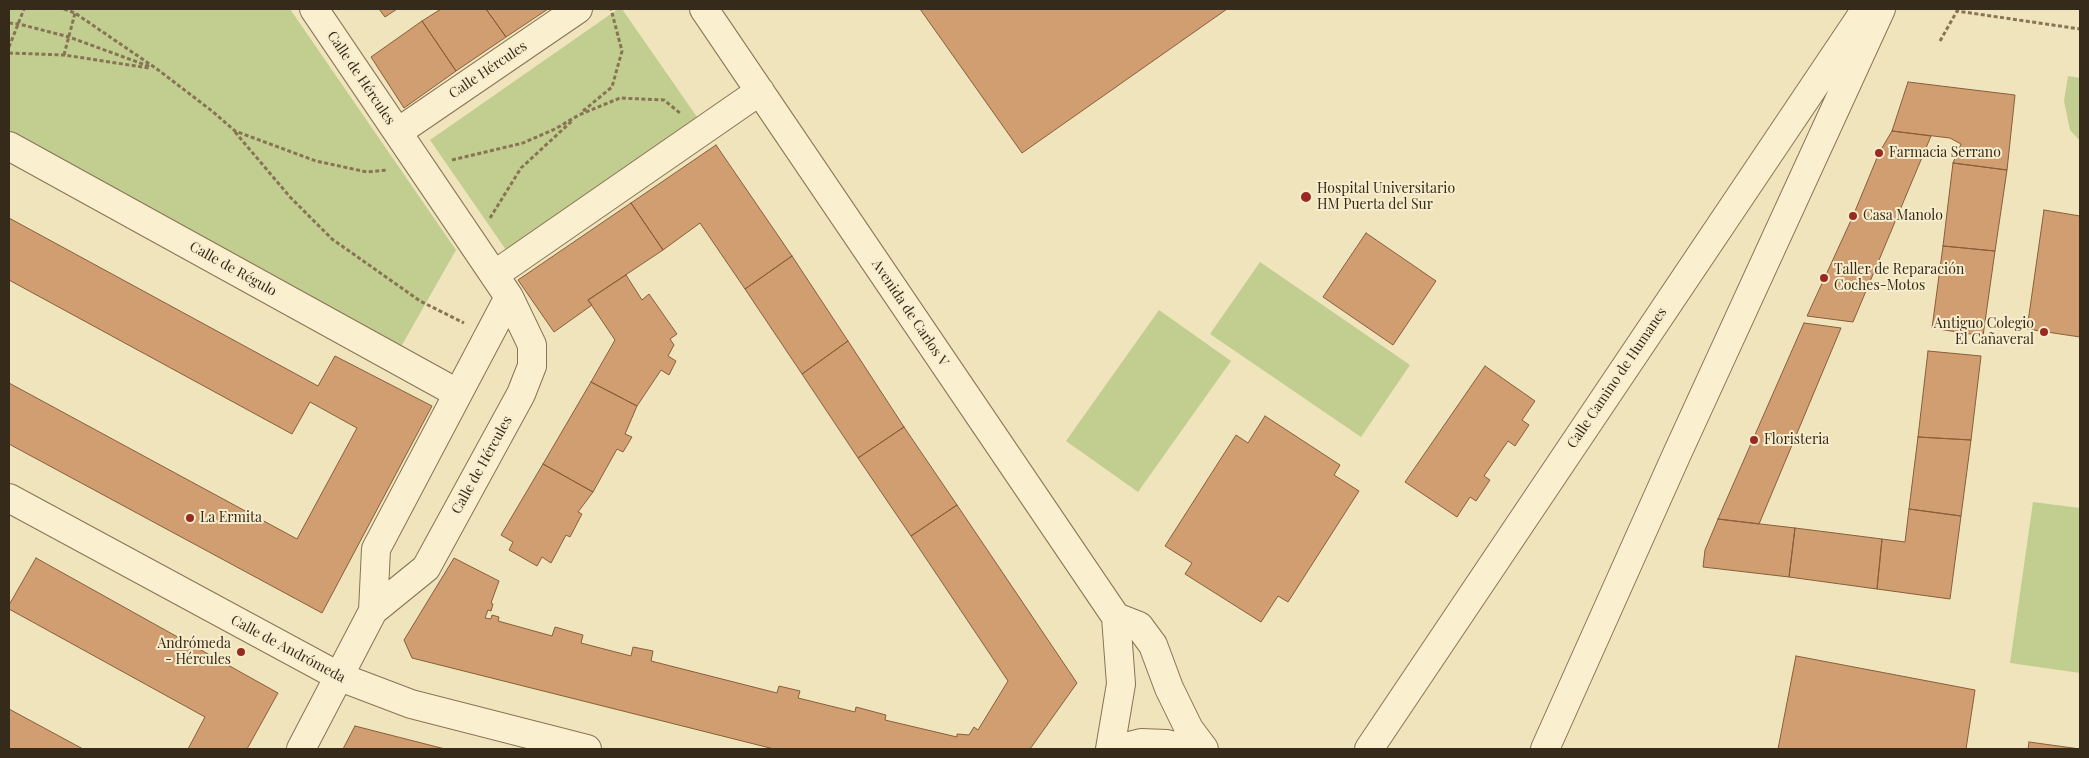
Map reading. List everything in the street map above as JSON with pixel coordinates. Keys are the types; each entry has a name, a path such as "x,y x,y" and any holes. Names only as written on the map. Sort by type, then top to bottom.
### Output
{"street":[{"name":"Calle de Hércules","path":"314,9 502,286 532,344 532,366 520,394 426,568 373,611"},
{"name":"Calle Hércules","path":"398,132 578,9"},
{"name":"Avenida de Carlos V","path":"704,9 1116,617 1121,684 1110,749"},
{"name":"Calle Camino de Humanes","path":"1369,749 1866,9"},
{"path":"1545,749 1680,447 1881,9"},
{"path":"502,286 698,134 760,91"},
{"name":"Calle de Régulo","path":"9,146 457,393"},
{"name":"Calle de Hércules","path":"301,749 340,678 373,611 376,549 488,336 502,286"},
{"name":"Calle de Andrómeda","path":"9,498 340,678 411,704 587,749"},
{"path":"1116,617 1139,626 1153,645 1169,688 1188,729 1204,749"},
{"path":"1117,749 1140,743 1167,744 1187,749"}],"path":[{"path":"9,47 24,9"},
{"path":"64,9 74,13 157,69 212,111 235,131 290,197 332,239 420,301 488,336"},
{"path":"474,245 521,168 579,115 612,88 622,51 611,9"},
{"path":"1940,41 1958,11 2080,29"},
{"path":"64,55 74,13"},
{"path":"9,23 69,38 157,69"},
{"path":"9,53 64,55 157,69"},
{"path":"235,131 316,161 367,172 421,167 523,143 555,129 579,115 620,98 664,100 688,119 698,134"}],"green space":[{"path":"9,9 290,9 456,250 398,352 9,139"},
{"path":"618,9 622,9 697,117 506,250 430,140"},
{"path":"2068,76 2080,78 2080,141 2070,130 2064,101"},
{"path":"1260,262 1410,365 1361,437 1210,334"},
{"path":"1159,310 1231,361 1138,492 1066,441"},
{"path":"2033,502 2080,508 2080,673 2010,663"}],"building":[{"path":"379,9 397,9 385,17"},
{"path":"441,9 486,9 506,37 456,71 422,21"},
{"path":"486,9 548,9 506,37"},
{"path":"920,9 1227,9 1022,153"},
{"path":"422,21 456,71 404,108 371,57"},
{"path":"1908,82 2015,95 2007,170 1953,163 1961,144 1950,138 1892,131"},
{"path":"1892,131 1931,136 1853,322 1807,316 1853,216 1879,153"},
{"path":"716,145 792,256 745,289 700,223 663,250 631,203"},
{"path":"1953,163 2007,170 1995,251 1943,246"},
{"path":"631,203 663,250 588,300 592,305 554,332 518,280"},
{"path":"2044,210 2080,216 2080,337 2027,329"},
{"path":"9,218 318,386 335,356 432,406 322,613 9,444 9,383 297,539 357,428 310,402 292,434 9,280"},
{"path":"1366,233 1436,281 1393,345 1323,297"},
{"path":"1943,246 1995,251 1983,336 1932,328"},
{"path":"792,256 848,341 802,374 745,289"},
{"path":"626,275 642,300 649,294 677,334 670,339 674,345 668,356 676,361 669,375 661,370 637,406 591,382 615,340 588,300"},
{"path":"1804,323 1841,328 1759,524 1718,519"},
{"path":"848,341 904,427 858,458 802,374"},
{"path":"1928,351 1981,356 1971,440 1918,437"},
{"path":"1485,366 1535,401 1522,420 1529,425 1515,446 1508,441 1484,476 1490,480 1476,501 1470,497 1457,517 1405,482"},
{"path":"591,382 637,406 625,434 632,437 623,452 617,449 593,492 543,464"},
{"path":"1265,416 1340,465 1334,475 1359,491 1288,602 1278,596 1261,622 1185,574 1192,563 1165,546 1236,435 1248,443"},
{"path":"904,427 957,505 911,536 858,458"},
{"path":"1918,437 1971,440 1961,516 1909,509"},
{"path":"543,464 593,492 578,512 582,514 570,537 566,535 551,563 542,557 537,566 509,550 513,542 501,535"},
{"path":"957,505 1077,683 1030,749 774,749 412,658 404,640 454,558 499,581 491,603 493,604 491,611 488,610 485,618 491,619 492,615 499,617 498,621 552,636 555,627 583,635 581,643 631,656 633,647 653,651 651,661 777,693 779,686 800,691 798,698 855,712 856,707 886,715 885,720 957,737 957,734 969,735 974,727 978,730 1008,681 911,536"},
{"path":"1909,509 1961,516 1950,599 1877,589 1882,539 1905,542"},
{"path":"1718,519 1795,528 1789,577 1703,567 1705,550"},
{"path":"1795,528 1882,539 1877,589 1789,577"},
{"path":"36,558 278,693 247,749 188,749 205,717 9,609 9,605"},
{"path":"1796,656 1975,690 1966,749 1778,749"},
{"path":"9,709 83,749 9,749"},
{"path":"355,726 445,749 343,749"},
{"path":"2029,742 2080,749 2028,749"}],"place":[{"name":"Farmacia Serrano","path":"1879,153"},
{"name":"Hospital Universitario HM Puerta del Sur","path":"1306,197"},
{"name":"Casa Manolo","path":"1853,216"},
{"name":"Taller de Reparación Coches-Motos","path":"1824,278"},
{"name":"Antiguo Colegio El Cañaveral","path":"2044,332"},
{"name":"Floristeria","path":"1754,440"},
{"name":"La Ermita","path":"190,518"},
{"name":"Andrómeda - Hércules","path":"241,652"}]}
